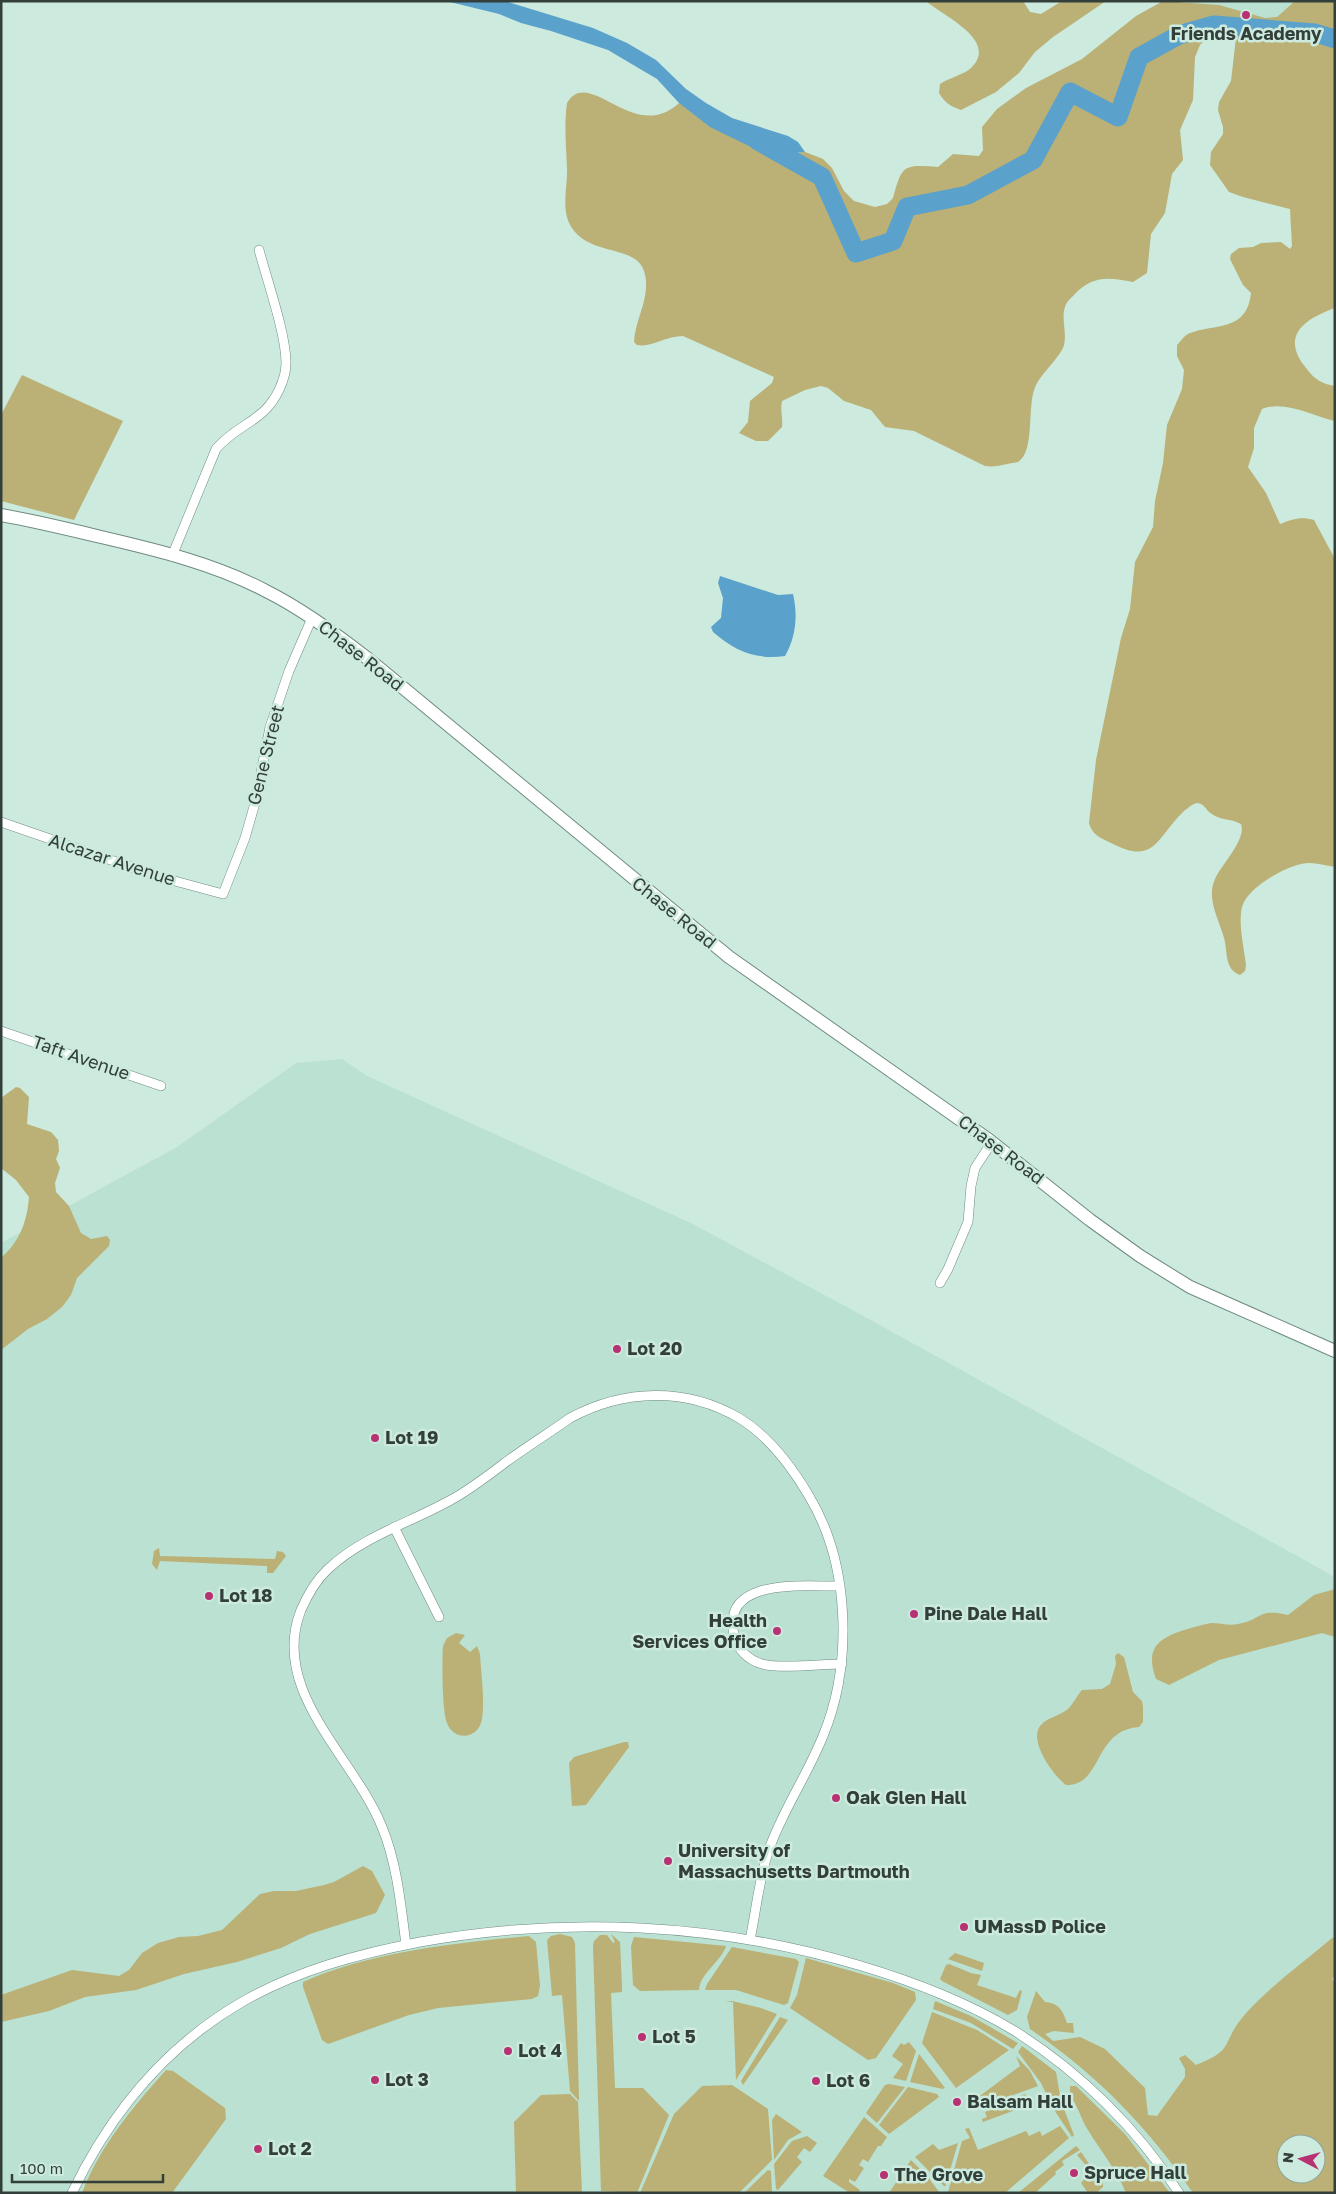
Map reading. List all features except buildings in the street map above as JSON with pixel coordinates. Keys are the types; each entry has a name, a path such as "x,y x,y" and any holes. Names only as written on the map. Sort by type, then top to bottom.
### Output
{"street":[{"path":"172,556 216,449 228,435 264,412 274,400 280,386 286,363 281,334 259,250"},
{"name":"Chase Road","path":"1,515 135,545 208,567 260,588 312,618 367,658 728,957 992,1142 1090,1220 1140,1256 1190,1287 1335,1351"},
{"name":"Gene Street","path":"223,894 245,838 255,803 270,727 289,671 312,618"},
{"name":"Alcazar Avenue","path":"1,822 160,877 223,894"},
{"name":"Taft Avenue","path":"1,1031 160,1086"},
{"path":"940,1283 968,1222 971,1186 975,1168 992,1142"},
{"path":"406,1945 392,1863 382,1827 367,1796 298,1682 294,1660 294,1638 298,1618 313,1586 328,1569 343,1557 394,1527 465,1492 570,1418 588,1408 616,1399 643,1396 676,1396 706,1402 727,1411 747,1423 773,1446 797,1475 815,1505 823,1524 840,1586 844,1632 842,1664 835,1701 824,1735 768,1852 750,1940"},
{"path":"394,1527 439,1617"},
{"path":"840,1586 761,1589 743,1601 736,1613 733,1627 739,1647 749,1658 762,1664 842,1664"},
{"path":"72,2193 96,2147 125,2104 160,2064 213,2020 256,1995 300,1974 349,1958 463,1935 550,1927 668,1930 750,1940 839,1960 907,1981 954,1999 1014,2031 1069,2071 1107,2105 1142,2142 1180,2193"}],"shaded area":[{"path":"926,1 1023,1 1030,12 1041,14 1062,1 1106,1 1053,37 1035,52 1019,73 996,92 961,110 951,106 943,99 939,93 940,84 971,68 978,58 978,48 973,38 965,29"},
{"path":"1163,1 1219,5 1265,18 1277,17 1295,1 1335,1 1335,308 1305,323 1299,330 1295,347 1299,357 1312,375 1326,384 1335,386 1335,421 1280,406 1262,409 1254,428 1254,448 1248,467 1266,493 1280,524 1305,518 1314,520 1335,559 1335,867 1309,863 1294,866 1276,874 1251,893 1245,900 1241,914 1246,965 1245,971 1240,975 1231,969 1229,964 1224,938 1214,909 1212,894 1215,879 1240,837 1241,824 1217,817 1203,805 1197,803 1184,811 1154,846 1137,852 1100,838 1092,830 1089,823 1096,760 1121,638 1130,609 1135,562 1153,527 1155,501 1163,463 1167,425 1182,389 1184,370 1177,356 1177,345 1188,334 1236,321 1243,315 1248,306 1251,293 1243,285 1230,259 1231,254 1239,248 1253,247 1261,243 1281,242 1290,249 1292,246 1290,209 1229,192 1210,165 1211,152 1223,134 1218,110 1219,102 1231,81 1237,29 1231,23 1220,25 1200,45 1195,57 1193,100 1180,130 1183,160 1172,174 1165,213 1151,234 1147,273 1133,282 1116,279 1094,281 1081,288 1067,302 1064,311 1064,345 1036,385 1033,393 1027,448 1024,456 1018,462 985,466 914,431 885,427 871,410 844,401 828,388 821,386 805,390 782,401 782,427 768,441 756,441 739,433 748,422 750,401 772,383 774,377 683,336 648,345 637,345 634,342 635,333 646,289 644,271 632,257 590,243 580,237 568,221 565,206 567,103 576,94 587,93 630,111 646,115 662,114 679,103 782,154 805,152 823,159 832,168 844,191 854,201 875,207 887,204 893,198 899,179 905,169 917,166 938,167 953,154 979,156 983,150 982,127 997,109 1026,88 1082,59 1136,16"},
{"name":"Friends Academy","path":"1189,1 1304,1 1269,28 1192,14"},
{"path":"22,375 123,421 74,520 1,501 1,415"},
{"name":"University of Massachusetts Dartmouth","path":"342,1059 367,1076 693,1224 878,1324 1335,1577 1335,2193 1,2193 1,1243 177,1147 296,1063"},
{"path":"16,1087 20,1088 29,1097 27,1124 51,1132 58,1140 59,1151 56,1159 60,1168 55,1183 56,1192 69,1206 81,1233 91,1239 107,1236 110,1240 109,1246 77,1278 71,1295 62,1307 47,1319 28,1329 1,1350 1,1258 18,1238 24,1223 29,1197 16,1180 1,1168 1,1098"},
{"path":"159,1548 160,1556 275,1559 277,1551 283,1552 286,1556 273,1573 267,1573 267,1566 160,1561 157,1570 152,1564 154,1551"},
{"path":"1335,1589 1335,1637 1322,1633 1219,1660 1169,1685 1156,1679 1152,1661 1155,1648 1172,1634 1211,1623 1238,1624 1270,1613 1288,1615 1314,1595"},
{"path":"456,1633 465,1635 459,1643 470,1652 477,1646 480,1654 483,1695 482,1719 476,1731 466,1736 455,1733 450,1729 445,1717 444,1708 443,1646 447,1638"},
{"path":"1118,1653 1124,1657 1133,1692 1142,1701 1143,1722 1139,1727 1124,1730 1113,1737 1087,1777 1078,1783 1066,1785 1055,1774 1044,1757 1037,1739 1038,1732 1044,1722 1068,1709 1082,1690 1102,1689 1110,1684 1116,1664 1115,1656"},
{"path":"628,1742 629,1747 586,1805 572,1806 569,1763 574,1757"},
{"path":"363,1866 372,1871 385,1895 376,1913 310,1934 281,1948 237,1962 184,1974 136,1990 85,1997 49,2011 1,2022 1,1995 72,1970 119,1976 129,1970 142,1953 158,1943 179,1937 198,1936 222,1930 260,1894 274,1891 296,1891 324,1885 334,1882"},
{"path":"560,1934 572,1937 575,1943 579,2101 570,2091 562,1995 552,1996 547,1940 551,1936"},
{"path":"611,1934 620,1942 622,1987 622,1992 611,1993 615,2088 643,2088 669,2115 637,2193 601,2191 593,1946 594,1941 600,1935 607,1935 613,1943 615,1942"},
{"path":"529,1936 536,1942 540,1986 538,1996 532,1999 438,2008 409,2015 328,2044 322,2040 303,1987 303,1982 328,1972 384,1956 413,1950"},
{"path":"634,1937 726,1946 720,1957 703,1978 699,1990 640,1991 633,1985 631,1946"},
{"path":"1332,1938 1335,1938 1335,1976 1332,1979 1335,1983 1335,2193 1193,2193 1139,2124 1099,2083 1030,2029 1027,2017 1036,1991 1045,2002 1060,2008 1067,2023 1073,2023 1074,2033 1054,2031 1045,2034 1053,2041 1080,2037 1105,2049 1145,2088 1148,2115 1157,2116 1185,2077 1185,2069 1179,2058 1185,2055 1196,2065 1217,2055 1226,2046 1242,2018 1274,1986"},
{"path":"732,1947 796,1959 799,1962 788,2003 784,2005 736,1990 705,1990"},
{"path":"955,1953 984,1963 982,1971 948,1959"},
{"path":"806,1958 893,1983 915,1992 916,2000 876,2058 868,2060 790,2008 797,1995"},
{"path":"949,1964 981,1975 977,1985 1016,1998 1020,1990 1022,1991 1017,2010 1008,2015 942,1981 940,1979 946,1965"},
{"path":"732,2001 777,2014 736,2080 733,2002 725,2002"},
{"path":"935,2001 971,2016 1018,2043 1013,2049 971,2023 933,2009"},
{"path":"932,2012 977,2030 1009,2050 956,2088 922,2043"},
{"path":"780,2017 788,2020 743,2085 741,2081"},
{"path":"909,2042 916,2051 906,2081 893,2078 903,2064 892,2056 901,2043 904,2045"},
{"path":"1022,2046 1056,2072 1061,2101 1074,2135 1072,2137 1053,2108 1041,2083 1018,2052"},
{"path":"919,2054 945,2088 910,2082"},
{"path":"1016,2056 1030,2071 1038,2086 981,2107 979,2104 975,2105 973,2101 1020,2066"},
{"path":"166,2070 173,2071 225,2108 226,2119 172,2193 82,2193 98,2159 118,2128"},
{"path":"732,2085 768,2109 772,2160 739,2193 640,2193 674,2114 702,2086"},
{"path":"885,2085 905,2087 877,2123 866,2113"},
{"path":"1070,2086 1076,2086 1125,2134 1170,2193 1126,2193 1118,2176 1070,2097"},
{"path":"908,2087 937,2094 939,2097 889,2134 879,2125"},
{"path":"570,2094 578,2102 582,2193 516,2193 514,2122 541,2095"},
{"path":"1025,2094 1029,2105 983,2122 982,2119 987,2117 985,2112"},
{"path":"776,2114 802,2132 788,2140 774,2160 772,2120"},
{"path":"864,2117 887,2137 881,2146 878,2146 868,2162 863,2159 859,2165 864,2168 855,2182 849,2179 849,2182 860,2190 858,2193 850,2193 823,2176"},
{"path":"1060,2126 1069,2138 1005,2193 948,2192 962,2141 970,2138 965,2129 969,2128 978,2150 1026,2131 1029,2136 1040,2131 1042,2136"},
{"path":"807,2136 817,2143 810,2152 804,2148 797,2157 802,2162 778,2190 776,2189 774,2164 792,2141"},
{"path":"958,2143 945,2187 915,2157 933,2144 939,2150"},
{"path":"1076,2146 1080,2150 1062,2161 1064,2165 1035,2193 1018,2193"},
{"path":"1081,2152 1103,2184 1103,2187 1096,2193 1088,2193 1081,2183 1091,2171 1077,2155"},
{"path":"911,2160 927,2176 940,2193 889,2193"},
{"path":"768,2170 771,2171 772,2193 744,2193"}],"water":[{"path":"446,1 505,1 593,28 627,43 656,60 686,89 706,103 732,118 788,136 798,142 805,152 782,154 751,147 710,127 679,103 657,79 608,50 521,23 499,14"},
{"path":"720,576 778,595 793,594 795,610 794,634 785,656 764,657 746,653 729,644 713,632 711,627 721,618 723,598 718,583"}],"waterway":[{"path":"758,141 822,177 856,253 893,241 907,207 968,195 1033,160 1070,92 1118,117 1139,57 1179,35 1214,25 1315,33 1335,39"}],"place":[{"name":"Friends Academy","path":"1246,15"},
{"name":"Lot 20","path":"617,1349"},
{"name":"Lot 19","path":"375,1438"},
{"name":"Lot 18","path":"209,1596"},
{"name":"Pine Dale Hall","path":"914,1614"},
{"name":"Health Services Office","path":"777,1631"},
{"name":"Oak Glen Hall","path":"836,1798"},
{"name":"University of Massachusetts Dartmouth","path":"668,1861"},
{"name":"UMassD Police","path":"964,1927"},
{"name":"Lot 5","path":"642,2037"},
{"name":"Lot 4","path":"508,2051"},
{"name":"Lot 3","path":"375,2080"},
{"name":"Lot 6","path":"816,2081"},
{"name":"Balsam Hall","path":"957,2102"},
{"name":"Lot 2","path":"258,2149"},
{"name":"Spruce Hall","path":"1074,2173"},
{"name":"The Grove","path":"884,2175"}]}
